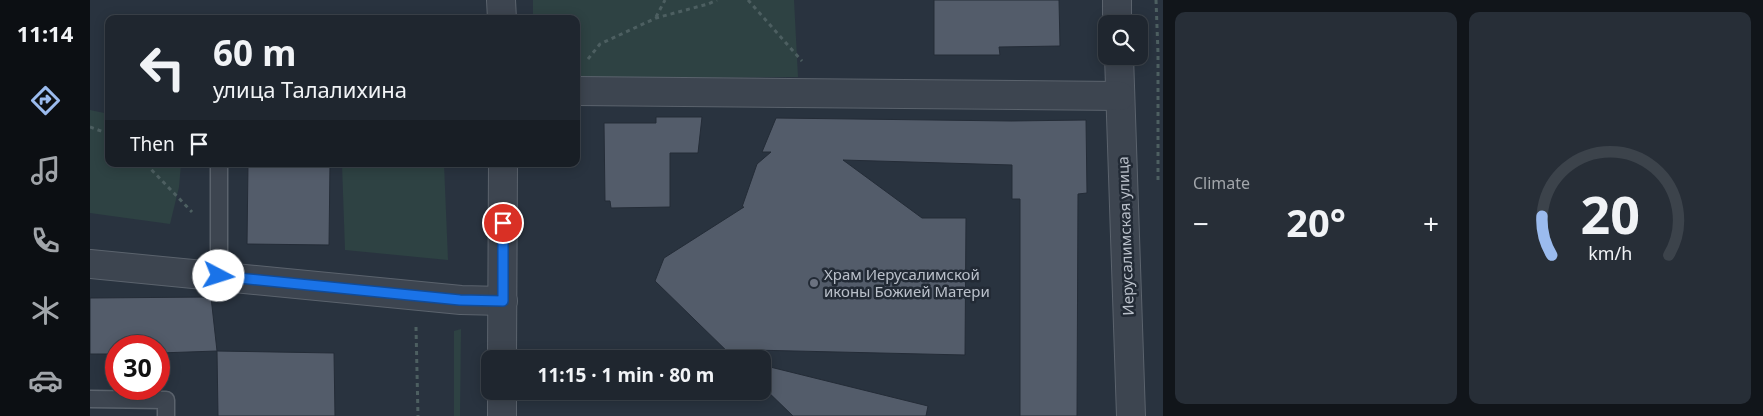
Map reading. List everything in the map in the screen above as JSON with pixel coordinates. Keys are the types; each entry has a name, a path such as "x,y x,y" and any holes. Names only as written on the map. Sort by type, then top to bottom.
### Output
{"street":[{"path":"501,0 502,15"},
{"path":"1117,0 1118,15"},
{"name":"Иерусалимская улица","path":"1119,65 1131,416"},
{"path":"580,79 831,93 1120,96"},
{"path":"502,350 503,167"},
{"path":"90,264 414,294 460,300 503,301"},
{"path":"502,400 502,416"}],"lane":[{"path":"219,167 219,276"},
{"path":"90,399 166,400 166,416"}],"path":[{"path":"656,18 665,0"},
{"path":"580,77 600,44 656,18 717,0"},
{"path":"748,0 831,93"},
{"path":"1156,0 1158,54 1163,54"},
{"path":"90,127 105,133"},
{"path":"414,294 418,416"}],"green space":[{"path":"533,0 794,0 798,77 580,79 580,15 533,15"},
{"path":"90,110 105,113 105,167 181,167 179,187 170,224 90,213"},
{"path":"342,167 444,167 448,260 345,250"},
{"path":"461,329 460,416 454,416 454,331"}],"building":[{"path":"934,0 1059,0 1060,46 999,47 1000,55 934,55"},
{"path":"656,117 702,117 698,153 670,153 670,207 611,208 610,201 605,201 604,123 656,123"},
{"path":"776,118 1086,120 1087,193 1078,194 1077,416 1020,416 1020,199 1012,199 1012,165 843,160 922,218 966,218 965,355 726,350 655,281 664,258 744,207 742,207 757,164 771,152 762,152"},
{"path":"248,167 330,167 329,245 247,244"},
{"path":"211,297 217,351 170,353 170,335 105,335 105,354 90,354 90,298"},
{"path":"217,351 334,353 335,416 218,416"},
{"path":"771,367 928,406 926,416 793,416 771,395"}],"place":[{"name":"Храм Иерусалимской иконы Божией Матери","path":"814,283"}],"route":[{"path":"219,276 460,300 503,301 503,223"}]}
